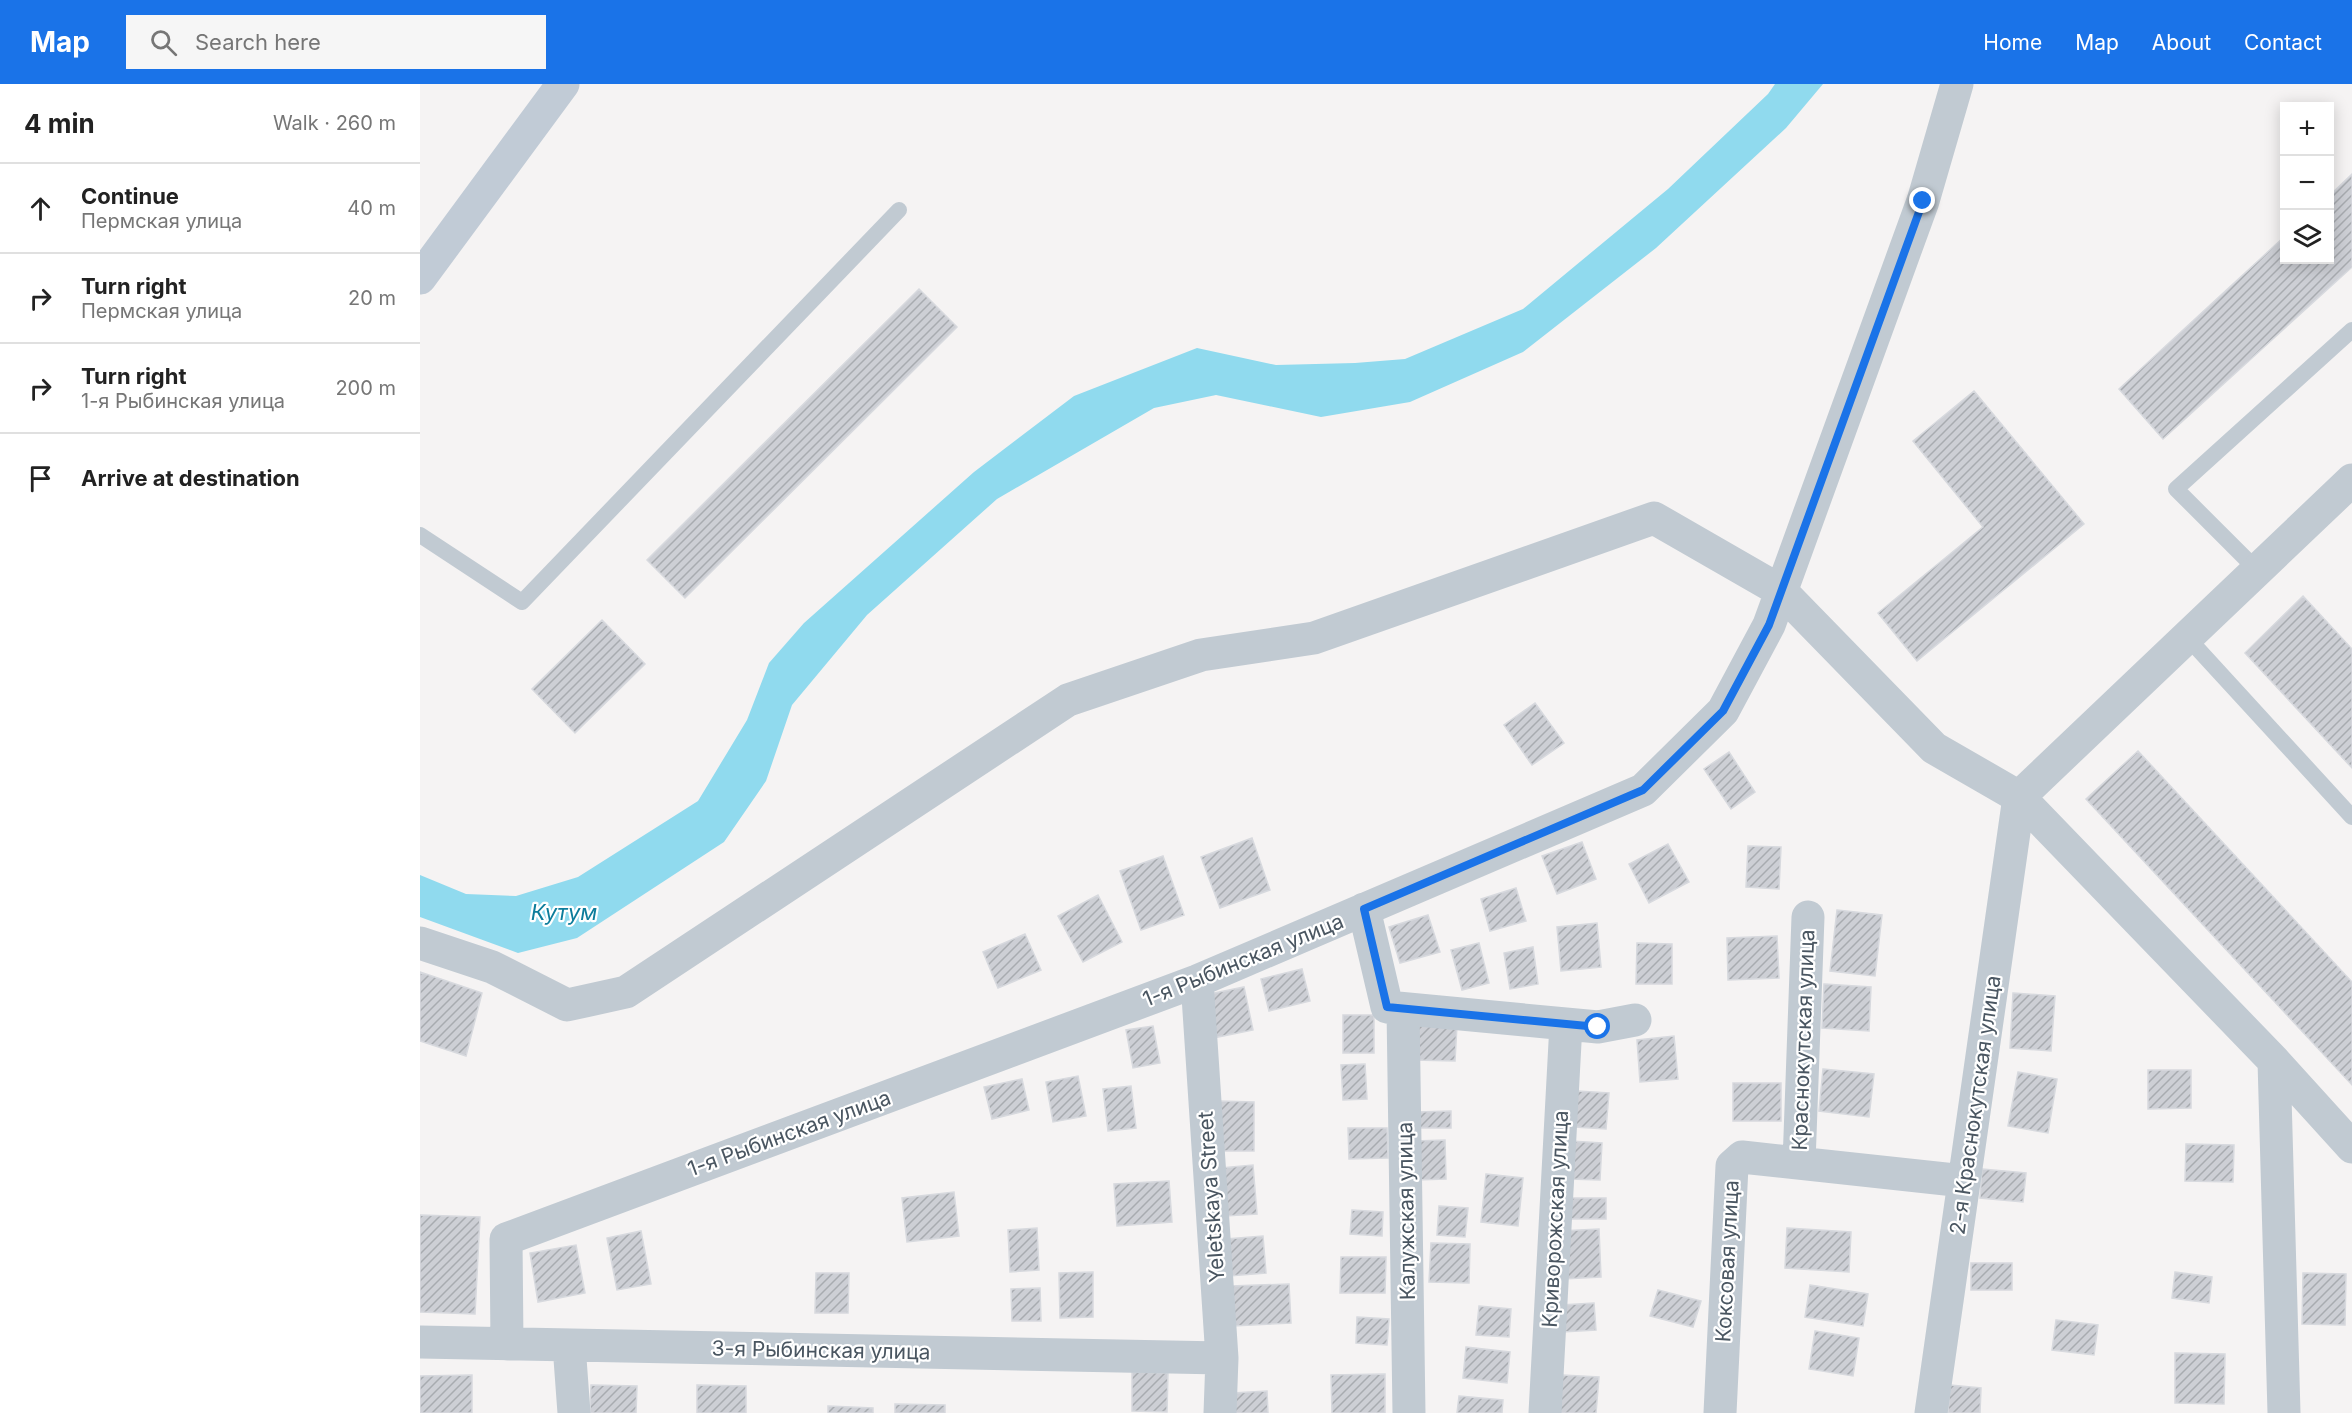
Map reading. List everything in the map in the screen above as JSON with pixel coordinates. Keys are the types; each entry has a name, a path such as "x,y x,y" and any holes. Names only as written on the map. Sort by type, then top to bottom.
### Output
{"main road":[{"path":"420,278 563,84"}],"street":[{"name":"1-я Рыбинская улица","path":"507,1344 506,1239 1197,981 1643,790 1723,711 1769,625 1923,201 1957,84"},
{"path":"2019,797 2186,636 2257,570 2348,491"},
{"path":"420,943 492,967 567,1005 626,992 1068,700 1201,655 1314,638 1654,518 1781,591 1934,748 2019,797 2274,1061 2352,1147"},
{"name":"2-я Краснокутская улица","path":"1931,1413 2019,797"},
{"path":"1364,909 1387,1007 1598,1027 1635,1020"},
{"name":"Краснокутская улица","path":"1799,1163 1808,917"},
{"name":"Yeletskaya Street","path":"1197,981 1222,1358 1220,1413"},
{"name":"Калужская улица","path":"1402,1009 1409,1413"},
{"name":"Криворожская улица","path":"1545,1413 1566,1024"},
{"path":"2274,1061 2284,1413"},
{"name":"Коксовая улица","path":"1720,1413 1731,1166 1742,1156 1964,1181"},
{"name":"3-я Рыбинская улица","path":"420,1342 1222,1358"},
{"path":"569,1346 574,1413"}],"lane":[{"path":"420,535 522,602 899,210"},
{"path":"2257,570 2176,489 2352,330"},
{"path":"2186,636 2352,817"}],"water":[{"name":"Кутум","path":"1775,84 1823,84 1786,128 1656,248 1523,352 1410,402 1321,417 1216,395 1154,408 997,499 867,615 792,705 766,781 724,842 577,938 518,953 420,917 420,875 466,894 516,896 578,877 698,801 747,720 769,663 804,623 974,472 1074,396 1197,348 1276,365 1405,359 1523,309 1668,189 1768,94"}],"building":[{"path":"2352,174 2352,267 2163,439 2119,389 2280,241 2280,264 2334,264 2334,191"},
{"path":"919,289 957,327 685,598 647,560"},
{"path":"1974,391 2084,524 1917,661 1878,613 1983,527 1913,441"},
{"path":"2303,596 2352,649 2352,768 2245,653"},
{"path":"602,620 645,664 575,733 532,689"},
{"path":"1535,703 1564,743 1532,765 1504,725"},
{"path":"2138,751 2352,982 2352,1085 2086,799"},
{"path":"1729,752 1755,792 1731,809 1704,769"},
{"path":"1252,838 1270,890 1220,908 1201,857"},
{"path":"1582,842 1596,879 1557,894 1542,856"},
{"path":"1668,844 1689,882 1649,903 1629,864"},
{"path":"1748,846 1781,847 1779,889 1746,887"},
{"path":"1163,856 1184,915 1141,930 1120,871"},
{"path":"1516,888 1526,921 1490,931 1481,899"},
{"path":"1098,895 1122,942 1083,962 1058,916"},
{"path":"1837,910 1882,915 1875,976 1830,971"},
{"path":"1428,915 1440,952 1400,963 1389,927"},
{"path":"1597,923 1601,967 1561,971 1557,927"},
{"path":"1025,934 1041,970 998,988 983,952"},
{"path":"1777,936 1779,978 1728,980 1727,938"},
{"path":"1479,943 1489,983 1462,990 1451,950"},
{"path":"1637,943 1672,944 1672,984 1636,984"},
{"path":"1533,947 1538,984 1510,989 1504,953"},
{"path":"1302,969 1310,1001 1269,1011 1261,979"},
{"path":"420,972 482,993 466,1056 420,1041"},
{"path":"1824,984 1871,987 1869,1031 1822,1028"},
{"path":"1244,987 1253,1030 1213,1038 1204,995"},
{"path":"2013,993 2055,996 2051,1051 2010,1048"},
{"path":"1343,1015 1374,1015 1374,1053 1343,1053"},
{"path":"1416,1023 1457,1025 1455,1061 1414,1060"},
{"path":"1153,1026 1160,1063 1133,1068 1126,1030"},
{"path":"1674,1036 1678,1079 1640,1082 1637,1040"},
{"path":"1365,1064 1367,1099 1343,1100 1341,1065"},
{"path":"1823,1069 1874,1074 1869,1117 1819,1111"},
{"path":"2148,1070 2191,1070 2191,1108 2148,1109"},
{"path":"2018,1072 2057,1079 2048,1133 2008,1126"},
{"path":"1078,1076 1086,1116 1053,1122 1046,1082"},
{"path":"1022,1079 1029,1110 992,1119 984,1087"},
{"path":"1733,1083 1781,1083 1781,1121 1733,1121"},
{"path":"1131,1086 1136,1128 1108,1131 1103,1089"},
{"path":"1577,1091 1609,1093 1606,1129 1575,1127"},
{"path":"1218,1101 1254,1102 1254,1151 1218,1151"},
{"path":"1451,1111 1451,1128 1419,1128 1418,1112"},
{"path":"1348,1128 1387,1128 1388,1158 1349,1159"},
{"path":"1445,1140 1446,1179 1416,1180 1415,1141"},
{"path":"1570,1141 1602,1143 1600,1180 1569,1179"},
{"path":"2186,1144 2234,1145 2233,1182 2185,1181"},
{"path":"1253,1165 1257,1214 1225,1216 1221,1168"},
{"path":"1982,1169 2026,1173 2023,1202 1980,1198"},
{"path":"1486,1174 1523,1178 1518,1226 1481,1222"},
{"path":"1169,1181 1172,1222 1117,1226 1114,1184"},
{"path":"954,1192 959,1236 907,1242 902,1198"},
{"path":"1566,1198 1606,1198 1606,1219 1566,1219"},
{"path":"1439,1206 1468,1208 1465,1237 1437,1235"},
{"path":"1352,1210 1383,1212 1382,1236 1350,1234"},
{"path":"420,1215 480,1217 475,1314 420,1312"},
{"path":"1037,1228 1039,1270 1010,1272 1008,1230"},
{"path":"1787,1228 1851,1232 1849,1272 1785,1268"},
{"path":"1599,1229 1601,1277 1563,1279 1560,1231"},
{"path":"641,1231 651,1284 617,1290 607,1238"},
{"path":"1263,1236 1266,1273 1229,1276 1226,1239"},
{"path":"1431,1243 1470,1244 1469,1283 1429,1282"},
{"path":"576,1245 585,1293 538,1302 530,1253"},
{"path":"1341,1257 1386,1257 1385,1293 1340,1293"},
{"path":"1971,1263 2012,1263 2012,1290 1971,1290"},
{"path":"1093,1272 1093,1317 1060,1318 1059,1273"},
{"path":"2175,1272 2212,1277 2209,1303 2172,1298"},
{"path":"816,1273 849,1273 848,1313 815,1313"},
{"path":"2303,1273 2346,1274 2345,1325 2302,1324"},
{"path":"1289,1284 1291,1323 1233,1326 1231,1286"},
{"path":"1810,1285 1868,1294 1863,1326 1805,1317"},
{"path":"1040,1288 1041,1321 1012,1321 1011,1289"},
{"path":"1658,1290 1701,1301 1693,1327 1650,1316"},
{"path":"1594,1303 1596,1330 1562,1332 1561,1305"},
{"path":"1479,1306 1511,1309 1509,1337 1476,1335"},
{"path":"1357,1317 1389,1319 1387,1345 1356,1343"},
{"path":"2056,1320 2098,1325 2094,1355 2052,1350"},
{"path":"1815,1331 1859,1338 1853,1376 1809,1369"},
{"path":"1466,1347 1510,1352 1507,1383 1463,1378"},
{"path":"2175,1353 2225,1354 2224,1404 2175,1403"},
{"path":"1132,1372 1168,1373 1167,1412 1132,1411"},
{"path":"1385,1374 1385,1413 1332,1413 1331,1375"},
{"path":"472,1375 472,1413 420,1413 420,1376"},
{"path":"1562,1375 1599,1377 1596,1413 1560,1413"},
{"path":"591,1385 637,1386 636,1413 590,1413"},
{"path":"697,1385 746,1386 746,1413 697,1413"},
{"path":"1950,1385 1981,1388 1980,1413 1948,1413"},
{"path":"1267,1391 1268,1413 1234,1413 1233,1393"},
{"path":"1459,1396 1503,1400 1502,1413 1457,1413"},
{"path":"895,1404 945,1405 945,1413 895,1413"},
{"path":"828,1406 873,1408 873,1413 828,1413"}],"route":[{"path":"1598,1027 1387,1007 1364,909 1643,790 1723,711 1769,625 1923,201"}]}
